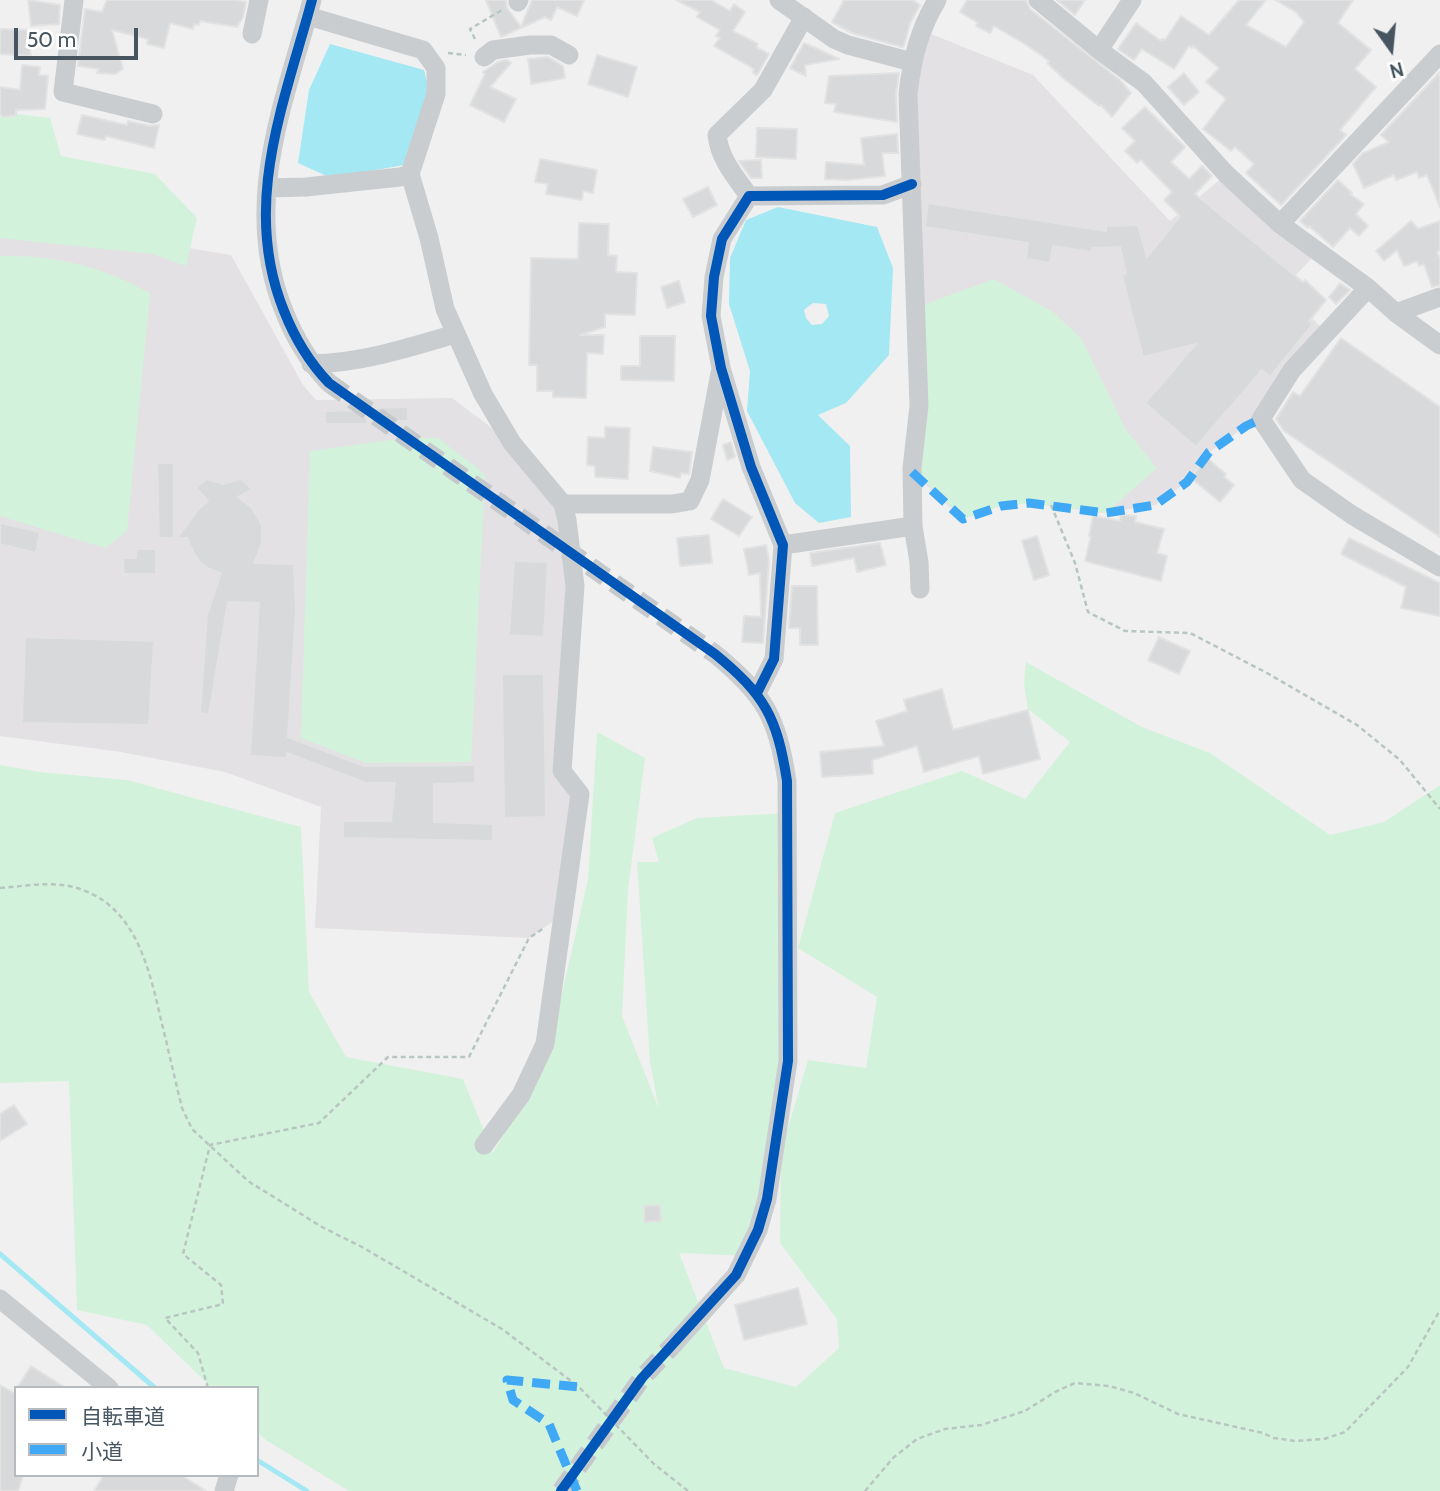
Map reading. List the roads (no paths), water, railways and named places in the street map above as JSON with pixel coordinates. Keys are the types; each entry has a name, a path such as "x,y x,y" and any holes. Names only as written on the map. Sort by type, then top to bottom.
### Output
{"street":[{"path":"74,0 63,92 153,114"},
{"path":"252,34 259,0"},
{"path":"779,0 834,39 912,62"},
{"path":"920,589 913,526 912,468 919,406 908,94 912,62 921,30 937,0"},
{"path":"1038,0 1144,83 1226,174 1280,224 1440,345"},
{"path":"1099,50 1132,0"},
{"path":"329,383 311,364 291,330 272,278 266,237 271,152 310,8 423,50 436,68 436,94 410,174 429,237 444,309 483,394 512,443 564,505 575,586 562,771 580,794 545,1044 521,1095 484,1145"},
{"path":"749,196 724,162 717,135 763,90 804,17"},
{"path":"484,57 493,50 530,45 551,45 569,55"},
{"path":"1280,224 1440,56"},
{"path":"267,188 319,186 410,174"},
{"path":"749,196 883,195 912,184"},
{"path":"749,196 722,239 714,277 711,316 721,368 751,467 783,545 774,659 757,693"},
{"path":"1368,288 1292,370 1261,419 1302,480 1352,515 1440,568"},
{"path":"1396,313 1440,297"},
{"path":"311,364 389,354 455,334"},
{"path":"564,505 672,504 690,501 700,480 721,368"},
{"path":"783,545 913,526"},
{"path":"674,1343 736,1275 758,1230 769,1187 788,1061 787,781 783,754 774,725 757,693 715,654"},
{"path":"0,1298 107,1386"}],"water":[{"path":"330,44 424,70 434,112 404,165 331,178 298,163 309,90"},
{"path":"778,207 877,227 893,268 889,355 846,403 818,415 850,446 851,517 819,523 795,503 747,411 750,371 729,304 730,258 746,220","holes":["813,303 826,304 829,316 822,324 812,325 804,310"]}],"waterway":[{"path":"0,1254 153,1386"},
{"path":"259,1461 307,1491"}],"tunnel":[{"path":"329,383 715,654"},
{"path":"561,1491 642,1378 674,1344"}]}
